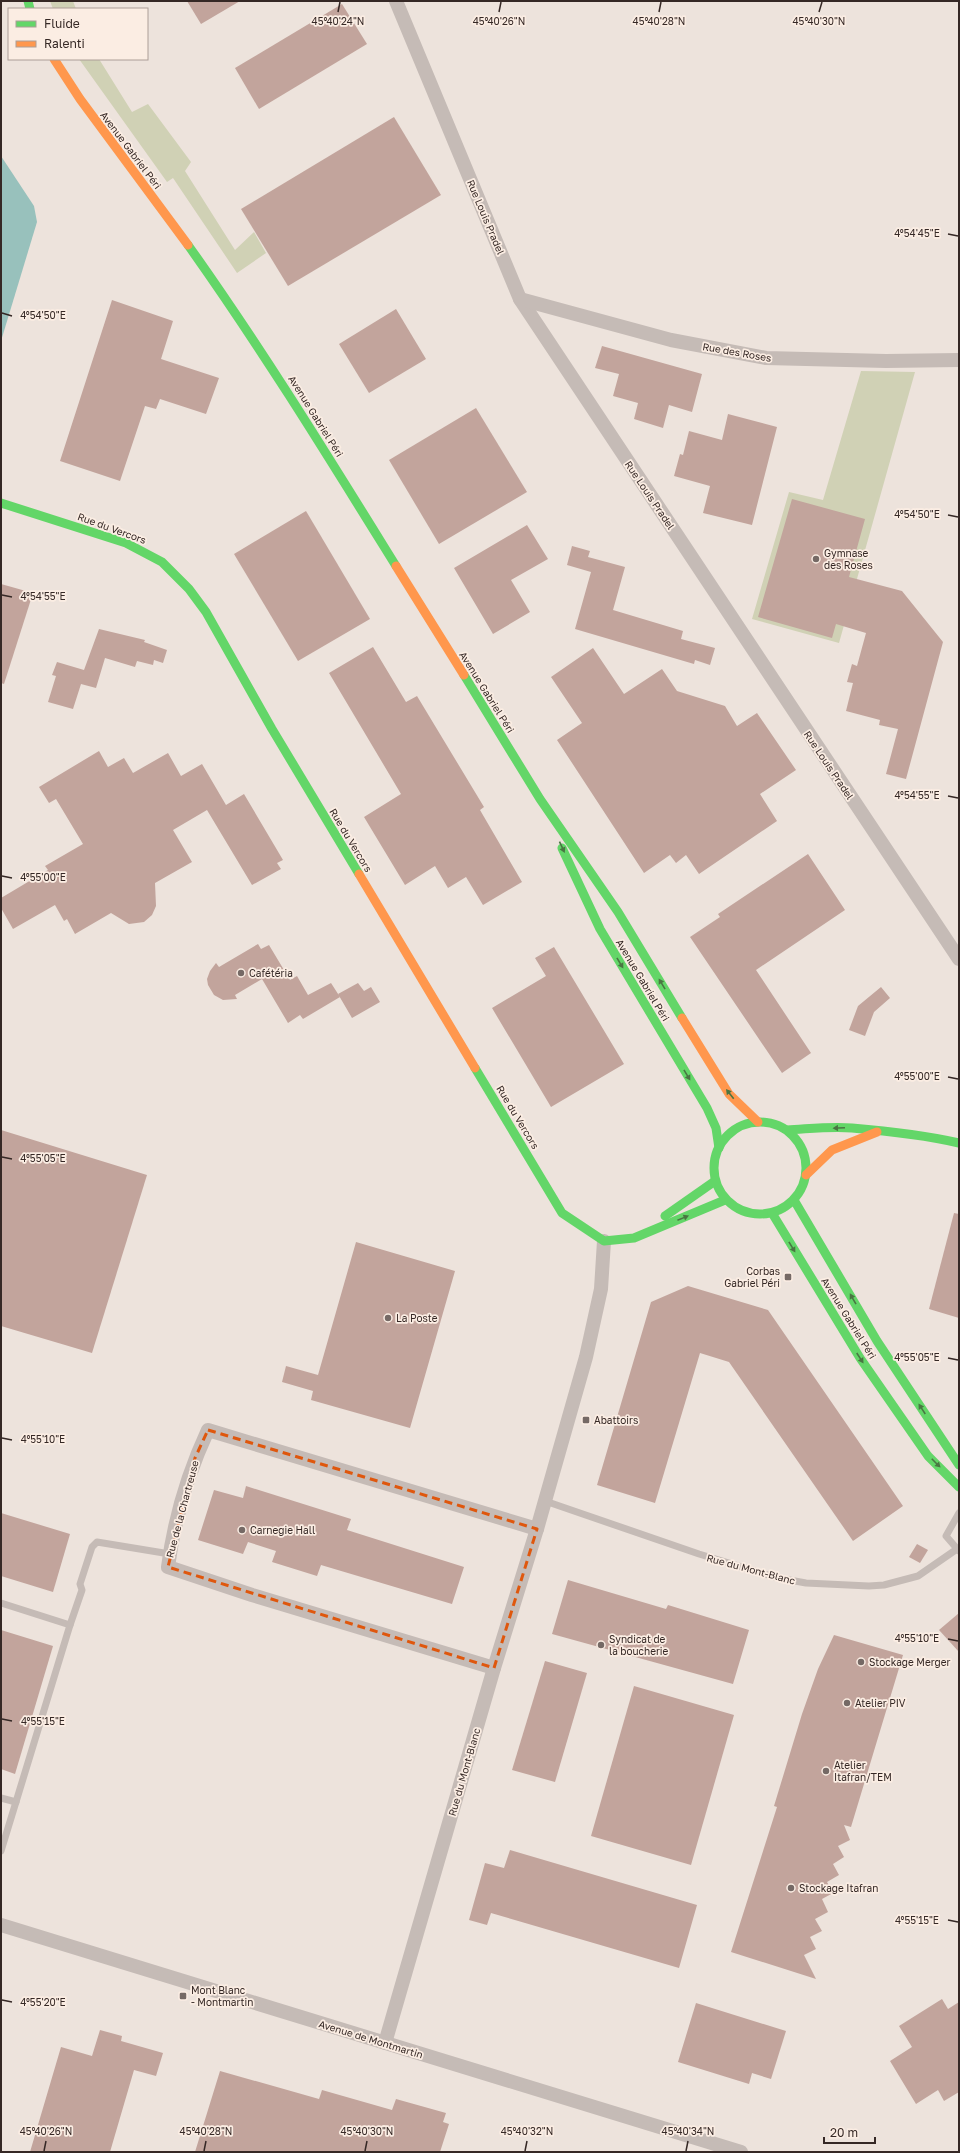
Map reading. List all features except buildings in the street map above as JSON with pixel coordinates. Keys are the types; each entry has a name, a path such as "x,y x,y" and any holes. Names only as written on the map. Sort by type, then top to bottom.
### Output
{"main road":[{"name":"Avenue Gabriel Péri","path":"55,60 80,98 177,229 235,311 295,403 540,799 618,912 730,1094 758,1122"},
{"name":"Rue du Vercors","path":"1,503 126,543 162,562 189,589 206,612 296,770 562,1213 604,1241"},
{"name":"Avenue Gabriel Péri","path":"540,799 600,929 706,1108 716,1128 719,1148"},
{"path":"787,1130 794,1137 805,1155 806,1175 800,1192 794,1200 784,1208 772,1213 760,1215 747,1213 735,1208 726,1200 715,1181 714,1170 719,1148 725,1138 746,1124 758,1122 768,1123 787,1130 851,1128 878,1132 918,1134 959,1143"},
{"path":"806,1175 832,1150 878,1132"},
{"path":"634,1238 715,1181"},
{"path":"604,1241 634,1238 726,1200"},
{"name":"Avenue Gabriel Péri","path":"794,1200 877,1341 959,1465"},
{"name":"Avenue Gabriel Péri","path":"772,1213 860,1358 928,1456 959,1487"}],"street":[{"name":"Rue Louis Pradel","path":"396,1 520,299 959,959"},
{"name":"Rue des Roses","path":"520,299 671,340 766,358 886,361 959,360"},
{"name":"Rue du Mont-Blanc","path":"385,2043 494,1668 537,1529 586,1357 600,1296 604,1241"},
{"name":"Rue de la Chartreuse","path":"494,1668 252,1595 168,1567 195,1458 208,1430 537,1529"},
{"name":"Avenue de Montmartin","path":"1,1925 741,2152"}],"lane":[{"name":"Rue du Mont-Blanc","path":"545,1501 616,1527 699,1554 778,1578 806,1583 869,1586 884,1585 918,1576 958,1550"},
{"path":"958,1550 946,1536 959,1514"},
{"path":"1,1851 82,1590 80,1584 92,1547 97,1542 170,1554"},
{"path":"1,1604 70,1625"},
{"path":"1,1798 16,1802"}],"highlighted area":[{"path":"208,1430 537,1529 494,1668 168,1567 195,1458"}],"green space":[{"path":"50,1 73,1 76,8 53,8"},
{"path":"80,60 100,60 132,112 148,104 191,162 185,171 235,250 254,232 266,253 237,273 173,178 167,182"},
{"name":"Gymnase des Roses","path":"861,371 915,372 839,643 752,619 789,492 823,500"}],"water":[{"path":"1,156 34,206 37,222 1,341"}],"traffic: fast":[{"path":"28,1 30,8"},
{"path":"188,245 269,364 396,566"},
{"path":"1,503 126,543 162,562 189,589 206,612 272,729 359,874"},
{"path":"464,675 540,799 618,912 682,1018"},
{"path":"562,848 600,929 707,1108 716,1128 719,1148"},
{"path":"475,1068 562,1213 604,1241 634,1238 725,1200"},
{"path":"760,1122 778,1125 793,1135 803,1150 806,1168 803,1186 793,1201 778,1211 760,1214 742,1211 727,1201 717,1186 714,1168 717,1150 727,1135 742,1125 760,1122"},
{"path":"787,1130 844,1127 879,1130 959,1143"},
{"path":"665,1216 715,1181"},
{"path":"794,1200 877,1341 959,1465"},
{"path":"772,1213 860,1358 928,1456 959,1487"}],"traffic: slow":[{"path":"55,60 80,99 188,245"},
{"path":"396,566 464,675"},
{"path":"359,874 475,1068"},
{"path":"682,1018 729,1094 758,1122"},
{"path":"806,1175 832,1150 877,1132"}],"place":[{"name":"Gymnase des Roses","path":"816,559"},
{"name":"Cafétéria","path":"241,973"},
{"name":"Corbas Gabriel Péri","path":"788,1277"},
{"name":"La Poste","path":"388,1318"},
{"name":"Abattoirs","path":"586,1420"},
{"name":"Carnegie Hall","path":"242,1530"},
{"name":"Syndicat de la boucherie","path":"601,1645"},
{"name":"Stockage Merger","path":"861,1662"},
{"name":"Atelier PIV","path":"847,1703"},
{"name":"Atelier Itafran/TEM","path":"826,1771"},
{"name":"Stockage Itafran","path":"791,1888"},
{"name":"Mont Blanc - Montmartin","path":"183,1996"}]}
